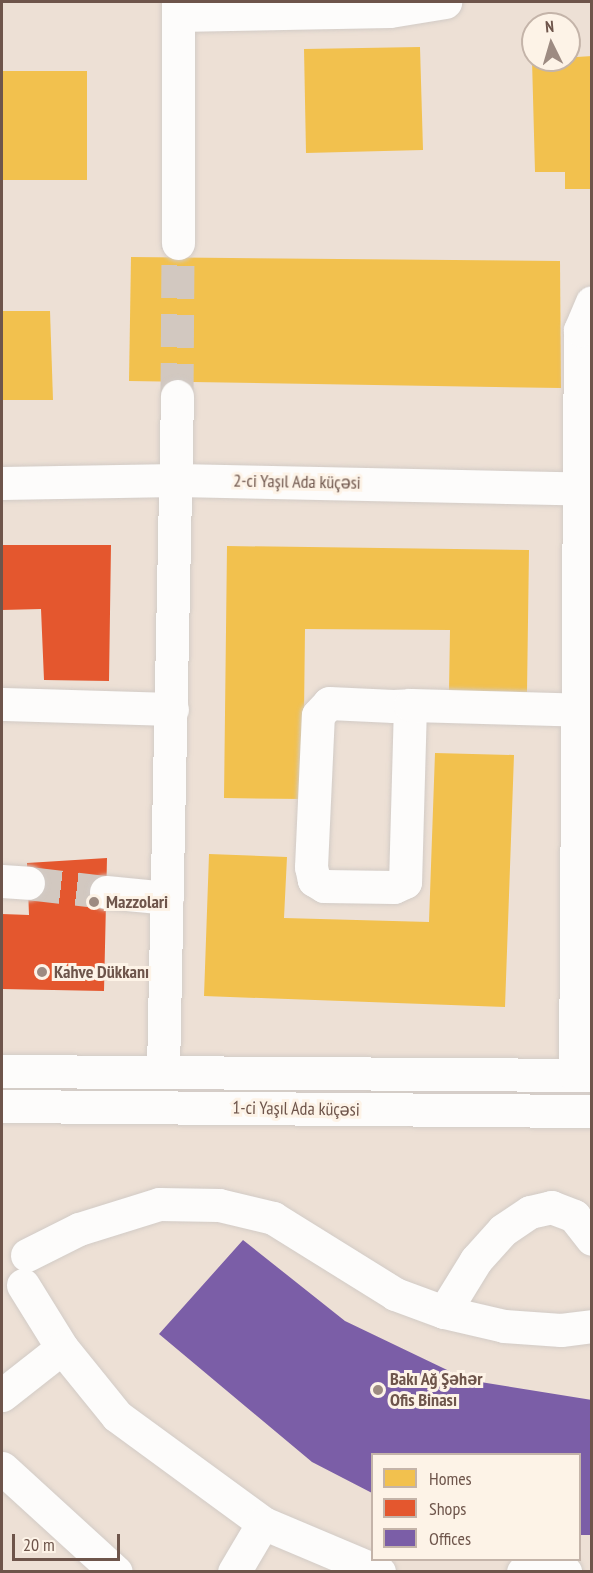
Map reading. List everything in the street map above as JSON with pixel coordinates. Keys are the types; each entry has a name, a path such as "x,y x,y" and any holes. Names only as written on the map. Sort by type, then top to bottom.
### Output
{"street":[{"path":"178,243 178,8 390,11 445,2"},
{"path":"583,1075 585,489 580,330 591,302"},
{"path":"164,1070 177,396"},
{"name":"2-ci Yaşıl Ada küçəsi","path":"2,483 177,480 585,489"},
{"path":"410,705 405,882 394,887 324,886 314,880 310,867 318,715 329,703 410,705 585,710"},
{"path":"2,704 172,709"},
{"path":"106,892 167,898"},
{"name":"1-ci Yaşıl Ada küçəsi","path":"2,1071 164,1070 583,1075"},
{"name":"1-ci Yaşıl Ada küçəsi","path":"2,1106 591,1111"},
{"path":"378,1572 263,1523 117,1416 63,1348 13,1269 79,1229 159,1204 219,1205 273,1218 395,1294 444,1312 504,1326 561,1330 591,1326"},
{"path":"444,1312 476,1260 502,1230 530,1212 551,1207 574,1216 591,1239"},
{"path":"2,1395 63,1348"},
{"path":"2,1468 116,1572"},
{"path":"234,1572 263,1523"},
{"path":"523,1572 541,1566 565,1572"}],"shaded area":[{"path":"2,2 591,2 591,1571 2,1571"}],"building: Homes":[{"path":"420,47 423,150 306,153 304,49"},
{"path":"592,56 592,189 565,189 565,172 535,172 532,72 581,72 581,57"},
{"path":"2,71 87,71 87,180 2,180"},
{"path":"131,257 560,261 561,388 129,381"},
{"path":"2,311 50,311 53,400 2,400"},
{"path":"227,546 529,550 527,692 449,691 450,630 305,629 303,799 224,798"},
{"path":"435,753 514,755 505,1007 204,996 209,854 287,857 284,918 429,922"}],"building: Shops":[{"path":"2,545 111,545 109,681 44,680 41,609 2,610"},
{"path":"107,858 104,991 2,989 2,914 29,915 27,863"}],"building: Offices":[{"name":"Bakı Ağ Şəhər Ofis Binası","path":"243,1240 345,1321 468,1380 592,1400 592,1535 581,1535 581,1453 371,1453 371,1492 312,1462 159,1334"}],"tunnel":[{"path":"177,396 178,243"},
{"path":"28,883 106,892"}],"place":[{"name":"Mazzolari","path":"94,902"},
{"name":"Kahve Dükkanı","path":"42,972"},
{"name":"Bakı Ağ Şəhər Ofis Binası","path":"378,1390"}]}
